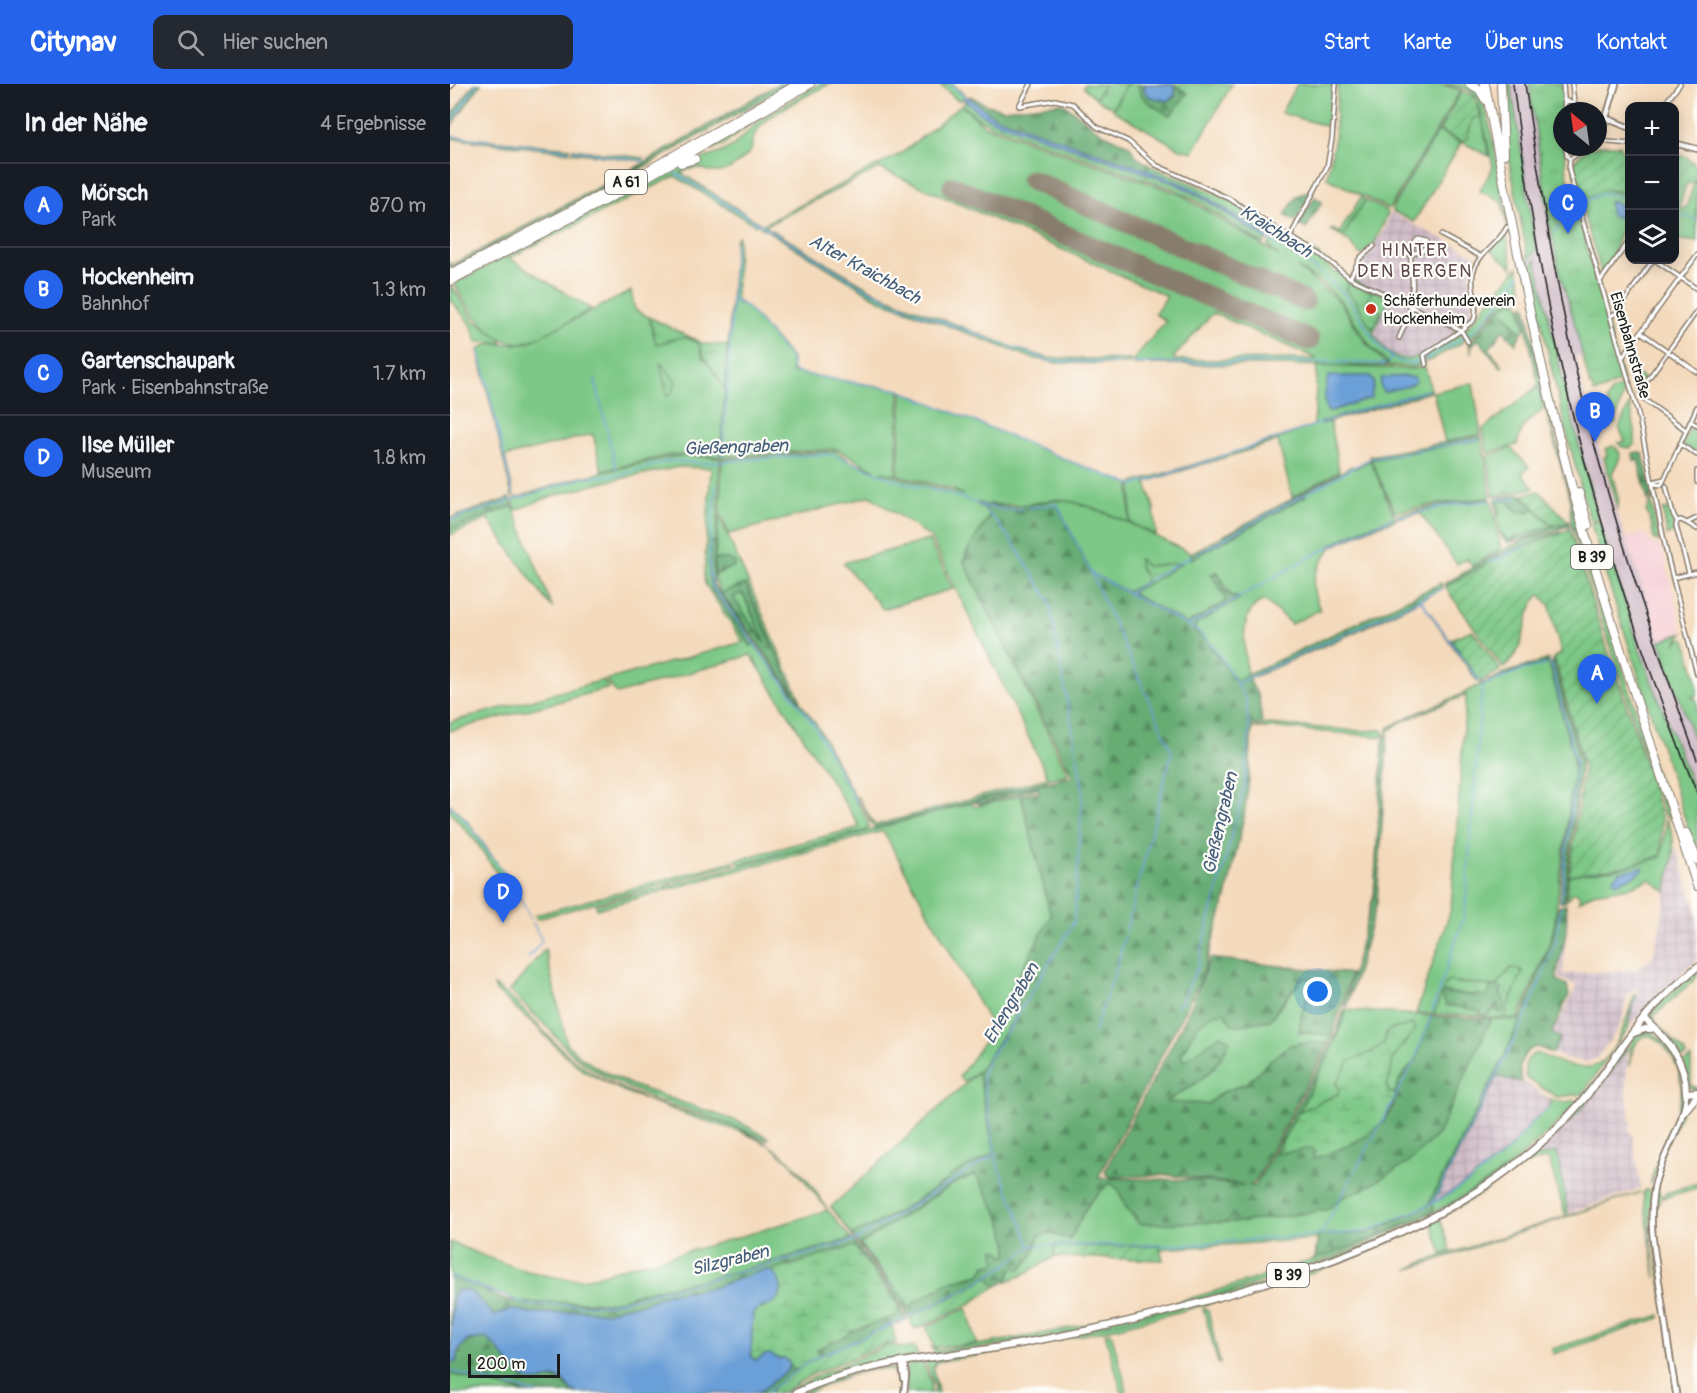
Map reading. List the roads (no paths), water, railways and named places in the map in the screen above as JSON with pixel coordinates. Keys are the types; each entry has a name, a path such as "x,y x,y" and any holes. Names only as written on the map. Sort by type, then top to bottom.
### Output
{"highway":[{"name":"A 61","path":"450,274 647,171 798,84"},
{"name":"A 61","path":"450,281 665,168 810,84"},
{"path":"1470,84 1483,95 1493,123"},
{"name":"B 39","path":"1485,84 1548,393 1578,509 1697,886"},
{"name":"B 39","path":"1491,84 1524,269 1583,507 1697,871"},
{"path":"1501,84 1504,154"},
{"path":"755,122 772,107"},
{"path":"665,168 695,159"},
{"name":"B 39","path":"1686,833 1697,860"}],"main road":[{"name":"B 39","path":"796,1393 843,1375 904,1362 1047,1339 1162,1313 1294,1273 1402,1232 1472,1194 1510,1169 1536,1147 1583,1099 1644,1018 1697,967"},
{"path":"1644,1018 1645,1025 1666,1040"},
{"path":"1644,1018 1666,1040 1680,1061 1686,1093 1692,1096 1697,1095"},
{"path":"1631,1035 1639,1030 1651,1029"},
{"path":"1683,1113 1697,1095"}],"street":[{"path":"1031,84 1019,106 1055,100 1067,101 1097,127 1128,141 1156,165 1230,199 1276,230 1320,254 1350,278 1405,302 1462,331 1467,341"},
{"path":"1289,237 1327,167 1332,139 1336,84"},
{"path":"1563,84 1564,100 1571,102"},
{"path":"1572,84 1574,102"},
{"path":"1607,115 1616,84"},
{"path":"1666,102 1680,84"},
{"path":"1607,118 1625,126"},
{"path":"1607,141 1625,143"},
{"path":"1679,145 1697,149"},
{"name":"Eisenbahnstraße","path":"1567,156 1570,159 1569,170 1580,212 1638,413 1672,578 1697,674"},
{"path":"1570,159 1574,156"},
{"path":"1425,361 1424,355 1462,331 1476,317 1473,277 1480,256 1496,242 1507,227"},
{"path":"1441,236 1480,256"},
{"path":"1405,302 1412,291 1410,271 1412,254 1414,243 1419,239 1426,241 1423,250 1412,254"},
{"path":"1350,278 1360,258 1374,246"},
{"path":"1601,280 1625,247"},
{"path":"1622,358 1697,255"},
{"path":"1610,316 1615,314 1651,264"},
{"path":"1660,264 1697,289"},
{"path":"1399,338 1413,306"},
{"path":"1686,430 1646,401 1641,389 1697,311"},
{"path":"1642,332 1697,372"},
{"path":"1655,498 1697,407"},
{"path":"1690,421 1697,425"},
{"path":"1680,444 1697,454"},
{"path":"1697,471 1697,482"},
{"path":"1653,482 1664,478"},
{"path":"1653,482 1661,485"},
{"path":"1666,486 1689,573"},
{"path":"1687,523 1697,518"},
{"path":"1677,521 1681,520 1697,529"},
{"path":"1672,578 1697,572"},
{"path":"1676,1393 1651,1215 1659,1166 1683,1113 1686,1093"},
{"path":"904,1362 904,1393"},
{"path":"889,1365 903,1376"}],"water":[{"path":"1145,84 1173,85 1175,95 1168,101 1150,97 1144,91"},
{"path":"966,96 995,117 1192,188 1269,237 1267,240 1198,195 1176,184 992,120 965,100"},
{"path":"1609,201 1625,206 1625,218 1611,216"},
{"path":"1329,376 1370,376 1374,382 1371,398 1328,412 1325,394"},
{"path":"1405,376 1415,378 1416,381 1409,386 1383,392 1380,385 1381,378"},
{"path":"1643,867 1644,869 1631,878 1616,883 1613,878 1619,872"},
{"path":"764,1270 772,1271 781,1289 780,1295 774,1302 753,1313 751,1354 753,1359 757,1360 770,1354 779,1359 785,1358 790,1364 788,1370 758,1393 577,1393 559,1378 535,1382 524,1378 486,1338 467,1340 458,1352 456,1362 454,1363 450,1358 453,1295 458,1290 470,1292 476,1296 495,1316 511,1309 532,1313 580,1310 607,1313 623,1307 644,1304 669,1293 712,1288"}],"waterway":[{"name":"Alter Kraichbach","path":"450,124 477,84"},
{"name":"Kraichbach","path":"949,84 966,98"},
{"name":"Alter Kraichbach","path":"450,136 569,150"},
{"name":"Alter Kraichbach","path":"573,150 645,161"},
{"name":"Alter Kraichbach","path":"675,173 865,288 897,304 1050,361 1127,363"},
{"name":"Kraichbach","path":"1554,232 1578,208 1593,198 1607,194 1625,198"},
{"name":"Kraichbach","path":"1679,215 1697,220"},
{"name":"Kraichbach","path":"1267,238 1308,264 1336,286 1350,301 1378,345 1392,357 1406,363 1426,358 1473,331 1492,312 1520,275"},
{"path":"722,455 735,242"},
{"name":"Kraichbach","path":"1525,269 1535,255"},
{"path":"731,299 748,308 791,359 792,369 797,373 899,390 1099,473 1135,485 1351,413 1428,390"},
{"path":"479,350 513,494"},
{"name":"Alter Kraichbach","path":"1388,362 1391,358"},
{"name":"Alter Kraichbach","path":"1132,363 1346,362 1385,364"},
{"path":"595,379 616,468"},
{"path":"1371,459 1479,439"},
{"name":"Gießengraben","path":"450,520 583,478 623,474 669,461 704,463 826,454 842,458 896,480 957,496 977,504"},
{"path":"1198,553 1369,459"},
{"path":"716,486 709,553 710,578 713,588 814,725 857,804"},
{"path":"1496,500 1518,498"},
{"path":"1398,517 1457,504 1489,501"},
{"name":"Erlengraben","path":"979,504 1011,540 1049,600 1083,789 1074,922 1009,1029 988,1059 982,1075 997,1164 1030,1247 1035,1245 1180,1245 1365,1232 1432,1204 1470,1181 1508,1151 1536,1118 1548,1108"},
{"name":"Gießengraben","path":"1028,508 1057,504 1091,573 1196,630 1223,660 1246,700 1249,729 1245,785 1197,968 1179,1006"},
{"name":"Gießengraben","path":"982,505 1004,510 1022,509"},
{"path":"1187,625 1342,540 1393,518"},
{"path":"1489,563 1525,547"},
{"path":"1129,593 1192,556"},
{"path":"1092,575 1172,751 1117,966 1094,1033"},
{"path":"1420,599 1441,589"},
{"path":"1238,683 1420,599 1479,681"},
{"path":"1551,663 1576,763 1561,901"},
{"path":"1432,1011 1465,913 1482,686 1522,670 1547,664"},
{"path":"450,805 467,822 516,890"},
{"path":"518,894 531,919"},
{"path":"1432,1204 1525,1018 1555,945 1561,906"},
{"path":"528,958 542,941 533,923"},
{"path":"1321,1234 1413,1064 1431,1016"},
{"name":"Silzgraben","path":"450,1276 528,1305 606,1305 791,1259 856,1240 996,1154"},
{"path":"909,1317 986,1277 1029,1248"},
{"path":"765,1393 814,1358 905,1319"},
{"path":"450,1371 536,1393"}],"railway":[{"path":"1513,84 1539,258 1552,327 1587,471 1637,634 1697,793"},
{"path":"1525,84 1559,290 1581,392 1639,594 1697,760"}],"place":[{"name":"Gartenschaupark","path":"1568,234"},
{"name":"Schäferhundeverein Hockenheim","path":"1371,309"},
{"name":"Hockenheim","path":"1595,442"},
{"name":"Mörsch","path":"1597,704"},
{"name":"Ilse Müller","path":"503,923"}],"district":[{"name":"HINTER DEN BERGEN","path":"1415,260"}]}
